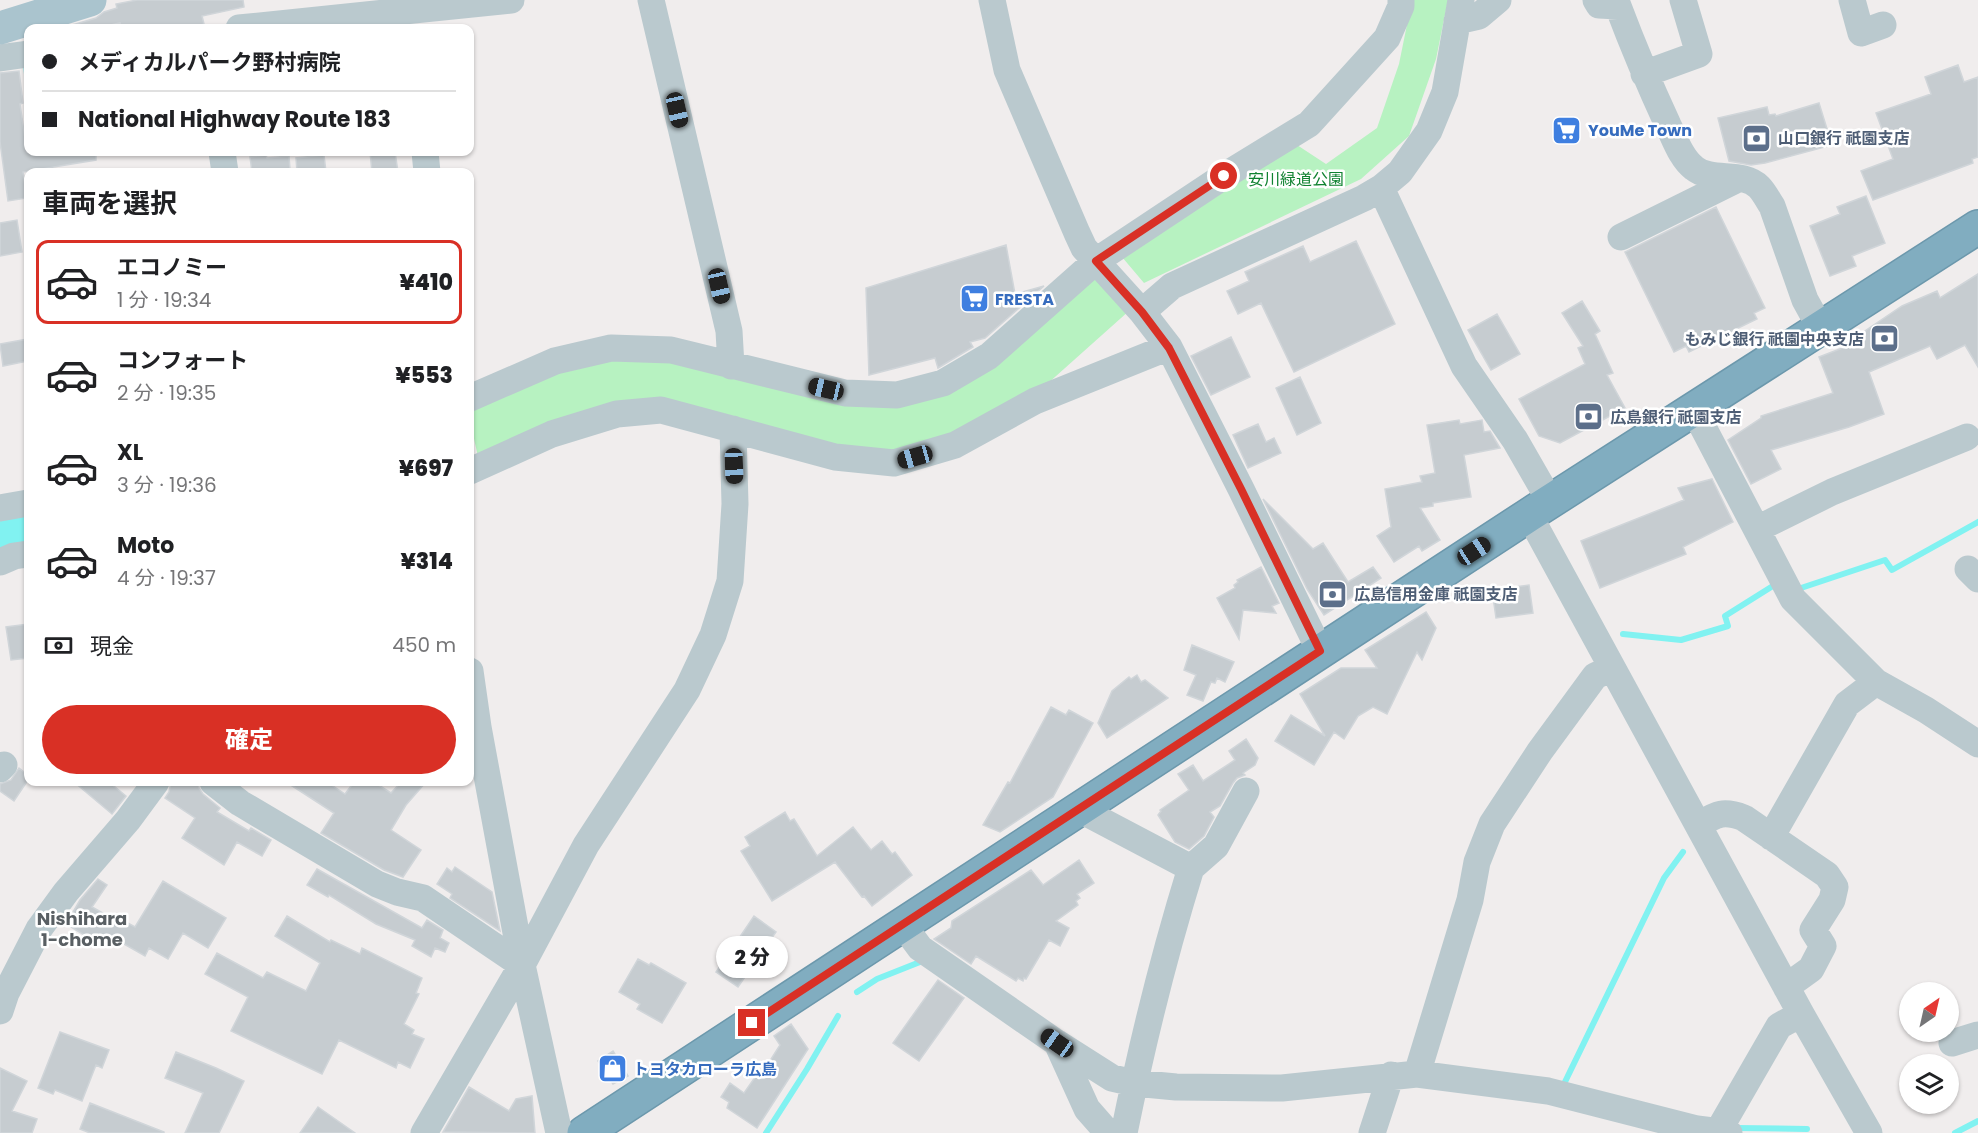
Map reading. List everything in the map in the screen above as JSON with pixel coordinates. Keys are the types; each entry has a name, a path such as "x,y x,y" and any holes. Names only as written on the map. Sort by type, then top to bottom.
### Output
{"highway":[{"path":"584,1133 1539,508 1978,227"}],"main road":[{"path":"0,28 90,0"}],"street":[{"path":"285,24 413,13 512,0"},
{"path":"651,0 729,330 731,366"},
{"path":"992,0 1007,70 1084,248 1142,312 1169,348 1320,651"},
{"path":"474,396 555,361 611,348 671,350 845,393 897,395 943,383 989,356 1096,261 1224,176 1310,124 1387,38 1401,6 1401,0"},
{"path":"1142,312 1172,286 1364,198 1381,188 1400,172 1428,131 1445,92 1459,10 1479,16 1498,0"},
{"path":"1596,0 1599,5 1618,6 1644,74 1682,154 1694,169 1713,177 1739,178 1758,186 1772,206 1805,300 1821,329"},
{"path":"1644,74 1699,54 1683,0"},
{"path":"1852,0 1861,33 1883,25"},
{"path":"0,58 24,55"},
{"path":"1621,237 1739,178"},
{"path":"1381,188 1464,366 1515,440 1539,508 1612,668 1863,1131"},
{"path":"474,469 552,434 617,414 661,410 835,457 894,463 955,445 1035,401 1169,348"},
{"path":"1694,408 1793,599 1876,682 1926,710 1978,744"},
{"path":"424,1133 522,965 586,845 687,690 713,635 730,581 735,504 733,429"},
{"path":"1756,529 1832,492 1967,437"},
{"path":"0,508 24,504"},
{"path":"0,562 24,555"},
{"path":"1372,1133 1404,1075 1470,900 1477,862 1492,824 1540,751 1588,685 1595,676 1612,668"},
{"path":"1771,837 1847,704 1876,682"},
{"path":"474,699 522,965 558,1133"},
{"path":"0,1011 6,993 39,929 66,892 128,820 153,786"},
{"path":"218,786 240,802 376,884 423,898 522,965"},
{"path":"1124,1133 1173,924 1191,868 1216,846 1246,791"},
{"path":"1079,809 1191,868"},
{"path":"1698,825 1717,814 1731,813 1744,818 1827,875 1835,888 1832,900 1813,930 1823,945 1811,969 1786,987"},
{"path":"903,925 920,948 1057,1043 1112,1078 1176,1088 1282,1088 1404,1075 1548,1091 1710,1132 1723,1123 1779,1026 1801,1014"},
{"path":"1952,1043 1978,1035"},
{"path":"1057,1043 1087,1109 1108,1133"}],"green space":[{"name":"安川緑道公園","path":"1412,0 1448,0 1436,59 1409,136 1361,179 1144,283 1122,257 1297,145 1326,164 1377,128 1399,64"},
{"path":"1093,274 1130,310 1046,385 960,435 893,459 664,405 479,461 474,439 474,407 544,375 613,357 677,362 808,396 951,389"}],"building":[{"path":"137,0 243,0 244,7 202,16 204,24 76,24 117,8 116,4"},
{"path":"1958,65 1964,82 1978,77 1978,157 1972,159 1973,163 1873,200 1861,171 1893,159 1876,113 1931,94 1925,77"},
{"path":"19,71 23,103 20,104 24,131 24,156 96,156 96,160 47,168 24,168 24,198 8,201 0,142 0,73"},
{"path":"1819,103 1832,145 1765,163 1751,165 1729,161 1718,118 1767,107 1769,115 1775,114 1776,116"},
{"path":"289,156 290,168 251,168 250,157"},
{"path":"324,156 326,168 297,168 296,158"},
{"path":"370,156 396,156 397,168 372,168"},
{"path":"1866,196 1885,243 1852,256 1856,266 1830,276 1810,226 1840,214 1837,207"},
{"path":"1716,207 1765,308 1754,313 1757,319 1689,352 1686,346 1674,352 1625,252"},
{"path":"17,220 22,252 0,256 0,223"},
{"path":"1356,241 1395,324 1294,372 1261,303 1238,314 1227,291 1249,281 1245,272 1303,246 1310,262"},
{"path":"1006,245 1015,294 1044,286 985,338 970,342 973,347 938,368 935,358 869,375 866,288"},
{"path":"1978,274 1978,367 1965,345 1937,359 1930,346 1869,372 1884,414 1771,450 1781,469 1751,484 1728,440 1761,416 1833,393 1819,357 1858,342 1856,337 1902,306 1937,291 1940,298"},
{"path":"1582,301 1600,331 1595,334 1613,373 1607,375 1625,408 1560,443 1539,436 1519,399 1585,364 1578,348 1583,346 1562,313"},
{"path":"1497,314 1520,354 1491,370 1468,330"},
{"path":"1231,337 1250,377 1211,395 1191,356"},
{"path":"24,340 24,362 3,366 0,344"},
{"path":"1300,377 1321,423 1297,435 1276,388"},
{"path":"1459,420 1460,424 1482,420 1484,432 1490,431 1500,448 1464,455 1471,497 1433,503 1433,506 1420,508 1440,540 1422,551 1419,546 1394,562 1377,536 1391,527 1385,489 1422,482 1420,476 1435,473 1427,425"},
{"path":"1258,424 1266,442 1274,438 1281,453 1248,468 1233,435"},
{"path":"1712,479 1733,522 1683,547 1686,554 1600,588 1581,541 1684,500 1678,488"},
{"path":"1263,499 1313,549 1323,543 1348,582 1373,567 1381,578 1324,615 1307,589"},
{"path":"1261,567 1279,603 1272,606 1276,613 1243,610 1239,639 1217,598 1235,588 1237,580"},
{"path":"1529,585 1533,613 1496,618 1492,590"},
{"path":"1426,612 1436,628 1422,660 1417,652 1387,714 1373,707 1358,716 1344,739 1334,732 1314,765 1275,741 1291,715 1325,736 1300,694 1341,668 1377,668 1365,650"},
{"path":"24,625 24,658 11,660 6,627"},
{"path":"1192,645 1234,662 1225,682 1217,678 1215,683 1211,682 1203,701 1187,695 1196,675 1184,670"},
{"path":"1137,675 1141,682 1145,680 1168,698 1107,738 1098,723 1112,691 1129,677 1131,679"},
{"path":"1051,707 1066,715 1069,710 1093,723 1053,797 1000,832 983,825 1008,782 1010,783"},
{"path":"1246,739 1258,758 1255,765 1243,773 1245,775 1237,778 1220,806 1210,812 1214,817 1204,836 1189,849 1175,842 1158,815 1160,810 1189,790 1178,774 1193,765 1203,781 1235,760 1229,751"},
{"path":"19,768 24,772 24,786 14,801 0,791 0,784 11,780"},
{"path":"79,786 114,786 126,796 112,814"},
{"path":"170,786 199,786 203,794 220,808 217,812 249,831 251,828 271,840 262,856 237,842 224,865 182,838 195,818 165,798"},
{"path":"292,786 333,786 345,794 351,786 380,786 391,793 397,786 423,786 406,805 391,830 421,850 403,877 384,870 321,833 334,813"},
{"path":"785,812 790,821 794,819 817,856 853,827 871,850 882,841 892,854 895,852 912,875 872,906 864,896 862,897 835,862 772,901 741,851 750,846 745,837"},
{"path":"1079,860 1094,883 1077,894 1080,898 1076,901 1078,905 1056,921 1069,928 1060,946 1049,940 1023,981 1018,978 1016,981 976,956 971,964 934,939 951,928 952,921 1031,870 1043,885"},
{"path":"455,867 492,892 500,931 450,898 452,894 437,884 447,868 452,872"},
{"path":"317,869 422,928 427,920 443,930 440,938 449,943 445,952 435,948 431,957 412,946 415,940 376,924 329,895 328,897 307,885"},
{"path":"98,879 107,885 92,907 124,925 126,922 135,927 163,881 226,918 208,948 183,933 168,959 149,948 145,956 110,936 104,947 66,924 80,900"},
{"path":"287,916 330,942 331,940 360,954 362,948 422,978 416,993 419,994 404,1024 414,1030 412,1034 424,1039 410,1068 398,1062 396,1068 339,1040 322,1074 231,1031 248,997 205,974 217,953 263,978 267,972 306,991 320,963 275,936"},
{"path":"754,916 776,932 738,987 716,972"},
{"path":"638,959 649,965 651,963 686,983 662,1023 637,1009 640,1004 619,992"},
{"path":"938,980 964,998 919,1061 893,1043"},
{"path":"791,1024 808,1049 757,1128 727,1108 729,1102 721,1097 730,1083 744,1093 758,1073 761,1075 780,1045 774,1036"},
{"path":"60,1032 109,1050 102,1068 96,1065 82,1101 55,1090 53,1094 38,1088"},
{"path":"613,1051 628,1076 613,1084 598,1061"},
{"path":"176,1052 244,1081 219,1133 185,1133 203,1093 165,1078"},
{"path":"0,1068 27,1081 12,1111 37,1119 32,1133 0,1133"},
{"path":"469,1087 509,1111 516,1099 532,1096 535,1133 443,1132"},
{"path":"90,1103 164,1133 90,1133 80,1129"},
{"path":"318,1107 355,1133 300,1133"}],"waterway":[{"path":"31,156 33,168"},
{"path":"1795,590 1885,560 1892,570 1978,522"},
{"path":"0,533 24,528"},
{"path":"1623,634 1681,640 1728,626 1725,616 1776,584"},
{"path":"1563,1086 1664,878 1683,852"},
{"path":"857,992 877,979 925,960"},
{"path":"766,1133 838,1016"},
{"path":"1955,1133 1978,1121"},
{"path":"1736,1128 1807,1129"}],"place":[{"name":"YouMe Town","path":"1567,130"},
{"name":"山口銀行 祇園支店","path":"1757,138"},
{"name":"FRESTA","path":"974,299"},
{"name":"もみじ銀行 祇園中央支店","path":"1885,339"},
{"name":"広島銀行 祇園支店","path":"1589,417"},
{"name":"広島信用金庫 祇園支店","path":"1333,594"},
{"name":"トヨタカローラ広島","path":"612,1069"}],"district":[{"name":"Nishihara 1-chome","path":"82,929"}],"route":[{"path":"752,1023 1320,651 1169,348 1142,312 1096,261 1224,176"}]}
